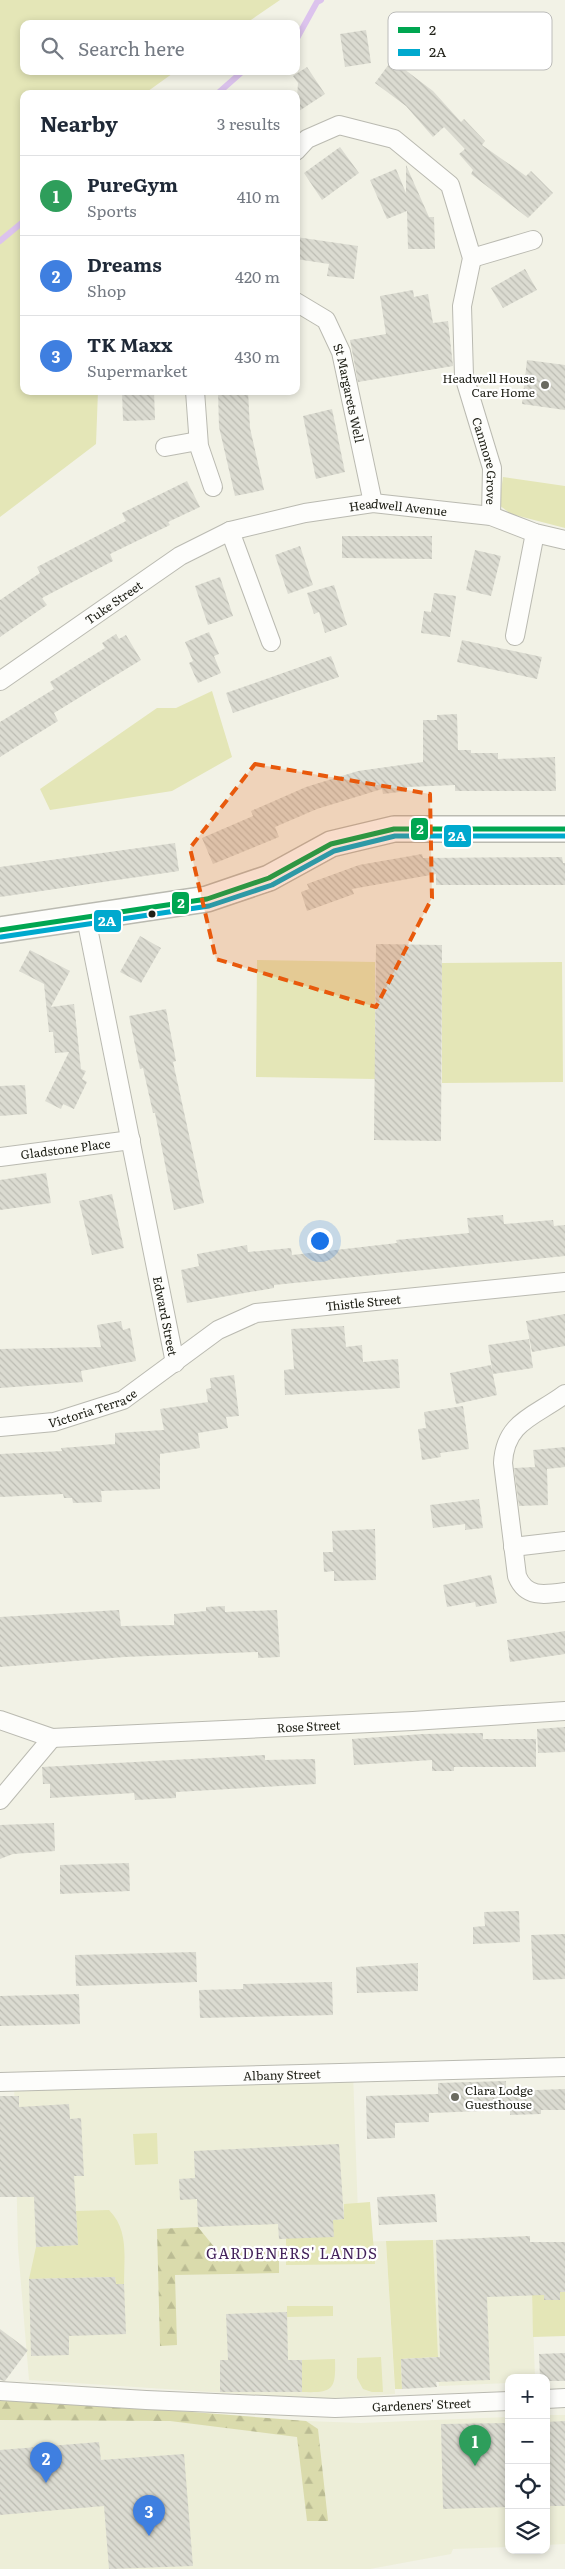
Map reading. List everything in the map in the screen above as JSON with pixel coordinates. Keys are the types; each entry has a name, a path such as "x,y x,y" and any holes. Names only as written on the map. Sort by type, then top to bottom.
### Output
{"street":[{"name":"Canmore Grove","path":"300,147 307,139 339,125 394,139 450,185 472,258 462,306 464,376 492,468 491,516"},
{"path":"472,258 533,240"},
{"name":"St Margarets Well","path":"300,304 326,320 341,352 373,502"},
{"path":"195,395 198,441 213,487"},
{"path":"165,447 198,441"},
{"name":"Headwell Avenue","path":"230,532 305,513 373,502 491,516 535,534 565,540"},
{"path":"230,532 271,642"},
{"name":"Tuke Street","path":"0,681 180,556 230,532"},
{"path":"515,636 535,534"},
{"path":"0,930 207,899 269,878 331,844 394,829 565,829"},
{"name":"Edward Street","path":"86,918 175,1363"},
{"name":"Gladstone Place","path":"0,1157 131,1140"},
{"name":"Thistle Street","path":"175,1363 218,1330 256,1313 565,1282"},
{"name":"Victoria Terrace","path":"0,1427 54,1422 123,1400 175,1363"},
{"path":"565,1394 520,1424 510,1433 504,1447 503,1463 512,1547 517,1576 521,1585 538,1596 565,1592"},
{"path":"512,1547 565,1541"},
{"name":"Rose Street","path":"52,1738 565,1710"},
{"path":"0,1720 52,1738 0,1800"},
{"name":"Albany Street","path":"0,2082 565,2067"},
{"name":"Gardeners' Street","path":"0,2391 146,2400 335,2408 505,2400"},
{"path":"550,2399 565,2398"}],"highlighted area":[{"path":"255,764 430,794 432,898 376,1007 216,959 190,848"}],"shaded area":[{"path":"353,2072 359,2242 386,2241 395,2394 318,2399 29,2380 18,2248 14,2081"},
{"path":"530,2236 535,2374 505,2374 505,2383 439,2386 433,2240"},
{"path":"0,2397 306,2421 361,2423 505,2417 505,2547 453,2549 451,2554 370,2569 0,2569"},
{"path":"550,2415 565,2415 565,2544 550,2545"}],"green space":[{"path":"0,0 280,0 251,20 20,20 20,75 170,75 150,90 20,90 20,395 98,395 96,444 0,517"},
{"path":"503,477 565,486 565,528 511,514 499,505"},
{"path":"212,691 232,757 172,791 50,810 40,789 157,708 176,708"},
{"path":"257,960 375,962 375,1079 256,1077"},
{"path":"562,962 563,1082 442,1083 442,963"},
{"path":"157,2133 158,2164 135,2165 133,2134"},
{"path":"370,2202 375,2264 286,2265 286,2238 333,2220 344,2219 344,2204"},
{"path":"109,2210 120,2226 123,2235 125,2254 124,2284 116,2284 115,2277 29,2279 36,2247 78,2245 76,2211"},
{"path":"198,2227 219,2253 279,2251 279,2273 175,2275 177,2345 160,2346 157,2229"},
{"path":"433,2240 438,2357 401,2359 402,2389 395,2389 386,2241"},
{"path":"532,2290 544,2290 545,2300 560,2300 560,2292 565,2292 565,2336 533,2337"},
{"path":"287,2306 333,2306 333,2316 287,2317"},
{"path":"381,2357 383,2392 372,2392 363,2389 357,2378 357,2358"},
{"path":"335,2359 335,2377 330,2388 320,2392 302,2392 302,2360"},
{"path":"0,2397 306,2421 318,2429 328,2521 307,2521 297,2437 170,2421 0,2420"}],"building":[{"path":"366,30 371,63 345,67 340,34"},
{"path":"388,65 388,70 405,70 433,91 461,122 464,119 485,141 482,145 526,176 531,171 553,193 528,218 471,174 473,170 459,154 465,149 444,127 433,137 406,106 375,83"},
{"path":"307,67 325,94 300,110 300,90 298,90 298,83 293,76 300,75 300,72"},
{"path":"340,147 359,173 322,200 304,173"},
{"path":"406,165 429,217 434,217 435,249 408,249 407,211 387,219 370,180 396,169 406,193"},
{"path":"300,238 358,246 354,279 327,276 329,264 300,260"},
{"path":"525,269 537,290 503,308 491,288"},
{"path":"413,290 414,297 428,294 433,323 448,321 453,366 358,382 350,340 386,334 380,296"},
{"name":"Headwell House Care Home","path":"527,360 565,365 565,410 522,404"},
{"path":"122,395 154,395 155,420 123,421"},
{"path":"218,395 248,395 250,428 264,490 235,496 219,427"},
{"path":"332,409 345,472 316,479 303,416"},
{"path":"187,481 200,507 168,522 170,525 110,554 113,561 42,598 47,605 0,637 0,600 40,573 37,567 126,521 122,513"},
{"path":"342,536 432,536 432,559 342,558"},
{"path":"300,546 313,585 288,594 275,555"},
{"path":"475,550 501,556 491,596 466,590"},
{"path":"220,577 233,616 208,625 195,586"},
{"path":"334,585 347,625 325,633 319,612 314,614 307,593"},
{"path":"434,593 456,596 450,637 421,633 424,611 431,612"},
{"path":"209,632 219,654 214,656 221,673 198,683 189,663 193,661 185,642"},
{"path":"116,634 119,639 126,635 141,660 54,713 58,721 0,757 0,722 54,689 50,682 105,648 102,643"},
{"path":"462,640 542,657 537,679 457,662"},
{"path":"331,656 339,677 233,713 226,693"},
{"path":"457,714 458,750 471,750 471,753 498,753 498,759 555,757 556,791 455,791 455,785 407,787 407,791 383,794 382,789 317,809 275,827 279,837 213,864 202,838 253,816 251,811 306,787 358,771 423,762 423,720 437,720 437,715"},
{"path":"175,843 179,871 0,897 0,867"},
{"path":"422,854 423,858 562,857 563,863 565,863 565,885 436,885 436,874 352,889 354,894 307,911 301,892 309,889 307,884 359,865"},
{"path":"140,936 161,948 141,983 120,972"},
{"path":"376,944 442,945 441,1141 374,1140"},
{"path":"30,950 70,971 51,1007 74,1004 81,1069 86,1071 82,1079 87,1082 74,1109 63,1104 61,1109 45,1101 69,1052 55,1053 53,1032 49,1032 44,984 19,971"},
{"path":"166,1009 176,1061 173,1062 204,1203 174,1210 155,1113 153,1113 143,1068 140,1069 129,1016"},
{"path":"25,1085 27,1114 0,1116 0,1086"},
{"path":"46,1173 51,1203 0,1210 0,1180"},
{"path":"112,1194 124,1248 92,1255 79,1201"},
{"path":"503,1215 504,1224 553,1220 554,1226 565,1225 565,1256 274,1285 274,1288 187,1303 181,1270 199,1266 197,1254 247,1245 248,1252 291,1248 292,1255 397,1243 396,1240 469,1233 467,1218"},
{"path":"565,1314 565,1346 532,1352 526,1321"},
{"path":"121,1321 123,1330 130,1328 136,1361 81,1371 83,1382 0,1388 0,1349 101,1347 97,1325"},
{"path":"344,1326 346,1347 362,1345 363,1362 398,1359 400,1388 285,1395 284,1370 294,1369 291,1329"},
{"path":"529,1339 533,1368 493,1374 488,1345"},
{"path":"491,1365 497,1395 456,1404 450,1373"},
{"path":"234,1375 239,1416 226,1417 228,1428 198,1433 200,1448 160,1454 160,1489 101,1491 102,1502 73,1503 72,1498 64,1498 63,1494 0,1497 0,1454 62,1451 61,1448 115,1444 115,1433 164,1430 160,1409 208,1402 206,1389 211,1388 210,1378"},
{"path":"463,1406 469,1449 440,1453 441,1457 422,1460 418,1429 426,1428 424,1412"},
{"path":"565,1447 565,1467 547,1469 548,1505 519,1506 514,1468 535,1467 533,1450"},
{"path":"479,1499 483,1528 465,1530 465,1524 433,1528 430,1505"},
{"path":"375,1529 376,1580 334,1581 334,1571 324,1572 323,1552 333,1552 332,1531"},
{"path":"491,1575 497,1603 476,1607 475,1602 447,1607 443,1585"},
{"path":"225,1606 225,1612 277,1610 280,1657 258,1658 258,1652 124,1657 0,1667 0,1617 119,1610 121,1626 174,1625 174,1614 206,1611 206,1607"},
{"path":"565,1631 565,1654 510,1662 507,1640"},
{"path":"565,1727 565,1752 538,1753 537,1729"},
{"path":"483,1733 483,1739 536,1739 536,1767 454,1767 454,1771 432,1771 432,1760 354,1765 352,1739 423,1734"},
{"path":"265,1755 265,1760 315,1759 316,1784 176,1792 176,1798 135,1800 134,1793 50,1798 50,1784 43,1784 42,1767"},
{"path":"54,1823 55,1851 13,1854 0,1859 0,1825"},
{"path":"129,1863 130,1891 60,1894 60,1865"},
{"path":"519,1911 520,1942 473,1944 473,1927 485,1926 484,1912"},
{"path":"565,1934 565,1979 533,1980 531,1935"},
{"path":"196,1952 197,1982 76,1986 75,1955"},
{"path":"418,1963 418,1991 357,1993 356,1967"},
{"path":"332,1982 333,2015 200,2018 199,1990 243,1989 243,1984"},
{"path":"79,1994 80,2024 0,2026 0,1996"},
{"path":"506,2081 506,2091 565,2089 565,2110 541,2110 541,2114 510,2115 510,2110 429,2113 429,2122 395,2123 395,2138 367,2139 366,2096 438,2094 438,2083"},
{"path":"0,2096 19,2096 19,2107 69,2104 70,2119 81,2118 84,2176 74,2176 78,2245 36,2247 34,2197 0,2197"},
{"path":"339,2144 344,2219 333,2220 334,2237 279,2239 278,2224 198,2227 197,2199 180,2200 179,2179 195,2178 194,2151"},
{"path":"435,2194 437,2222 379,2225 377,2197"},
{"path":"530,2236 530,2242 565,2242 565,2292 560,2292 560,2300 544,2300 544,2295 487,2297 490,2380 436,2382 437,2387 402,2389 401,2359 440,2357 436,2240"},
{"path":"115,2277 116,2284 124,2284 126,2334 69,2336 69,2355 31,2356 29,2279"},
{"path":"287,2312 288,2360 302,2360 302,2392 220,2392 220,2360 228,2360 226,2314"},
{"path":"0,2329 28,2350 5,2381 0,2380"},
{"path":"565,2353 565,2381 550,2381 550,2374 540,2374 539,2354"},
{"path":"565,2421 565,2506 550,2506 550,2422"},
{"path":"505,2423 505,2507 443,2509 441,2424"},
{"path":"99,2442 101,2460 184,2454 193,2566 109,2569 104,2506 0,2515 0,2450"}],"waterway":[{"path":"300,33 317,2 321,0"},
{"path":"222,90 238,75"},
{"path":"0,241 20,224"}],"transit line":[{"name":"2","path":"0,930 207,899 269,878 331,844 394,829 565,829"},
{"name":"2A","path":"1,937 209,906 272,885 334,851 395,836 565,836"}],"place":[{"name":"Headwell House Care Home","path":"545,385"},
{"name":"Clara Lodge Guesthouse","path":"455,2097"},
{"name":"PureGym","path":"475,2466"},
{"name":"Dreams","path":"46,2483"},
{"name":"TK Maxx","path":"149,2536"}],"district":[{"name":"GARDENERS' LANDS","path":"292,2252"}]}
